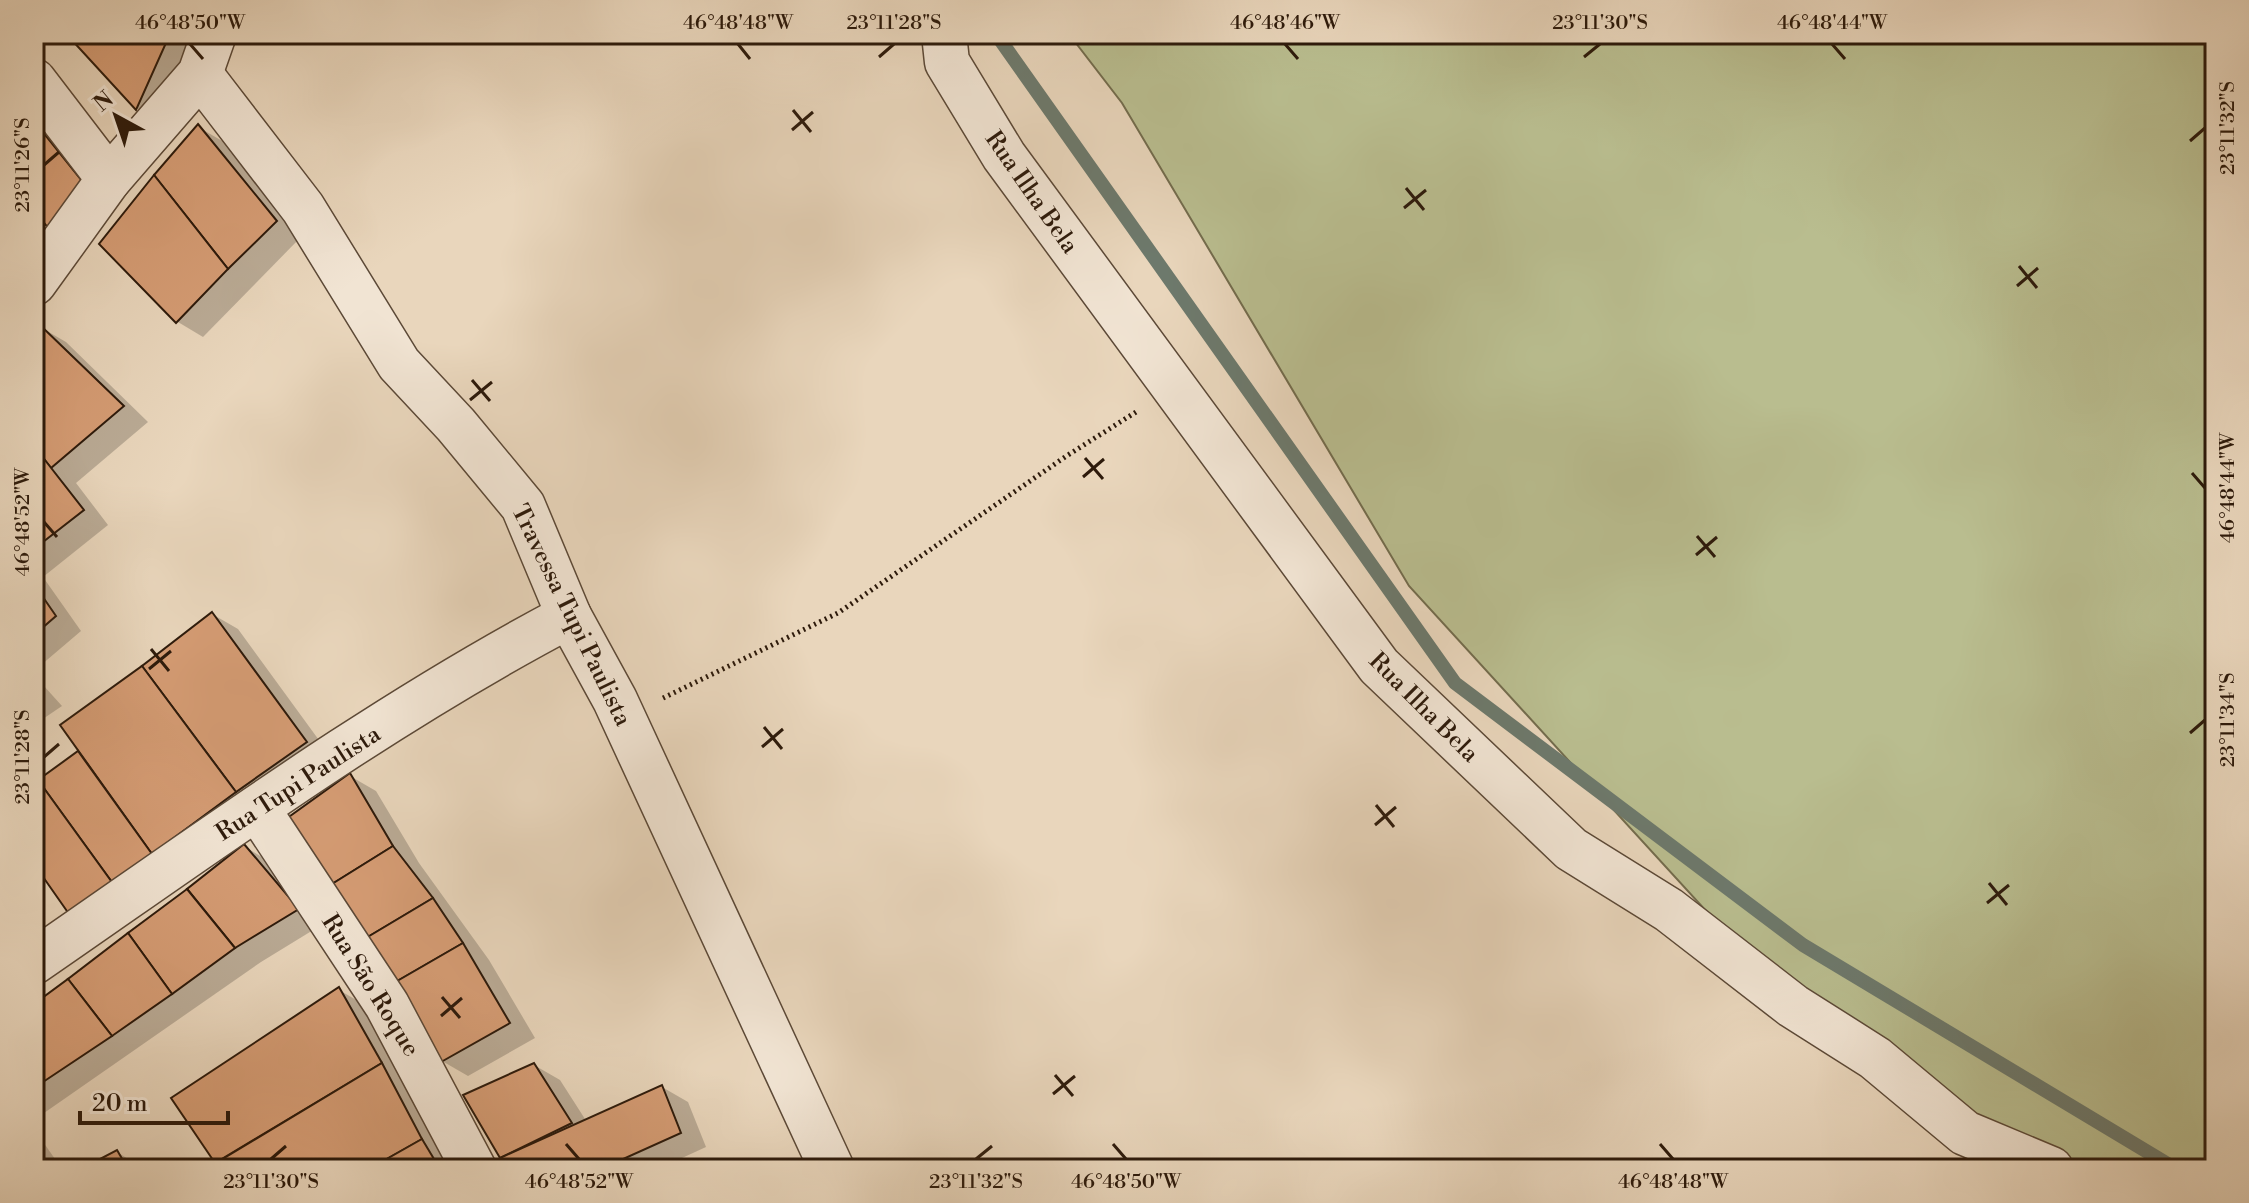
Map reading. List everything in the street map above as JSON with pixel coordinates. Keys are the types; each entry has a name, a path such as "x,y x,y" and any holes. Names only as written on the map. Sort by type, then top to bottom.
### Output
{"street":[{"path":"34,283 109,179 200,74 214,34"},
{"name":"Rua Ilha Bela","path":"944,34 947,62 1004,156 1379,666 1571,849 1669,910 1793,1006 1875,1058 1965,1133 2051,1169"},
{"name":"Travessa Tupi Paulista","path":"200,74 303,208 399,364 523,506 569,616 623,718 832,1169"},
{"path":"34,81 109,179"},
{"name":"Rua Tupi Paulista","path":"34,962 257,808 502,651 569,616"},
{"name":"Rua São Roque","path":"257,808 387,1005 474,1169"}],"path":[{"path":"623,718 838,613 1068,455 1174,389"}],"green space":[{"path":"1069,34 2215,34 2215,1169 2061,1169 1793,1006 1409,586 1122,103"}],"building":[{"path":"72,34 170,34 136,110 70,38"},
{"path":"34,121 87,187 49,229 34,210"},
{"path":"198,124 277,221 228,269 154,175"},
{"path":"154,175 228,269 176,323 99,244"},
{"path":"40,325 124,406 51,468 34,446 34,332"},
{"path":"34,446 84,510 34,549"},
{"path":"34,584 56,616 34,635"},
{"path":"212,612 307,742 236,792 142,666"},
{"path":"142,666 236,792 152,854 60,725"},
{"path":"78,751 152,854 114,885 38,780"},
{"path":"350,773 393,846 332,884 286,819"},
{"path":"38,780 114,885 69,914 34,864 34,783"},
{"path":"244,844 299,909 235,948 187,889"},
{"path":"393,846 433,898 366,938 332,884"},
{"path":"187,889 235,948 172,994 128,933"},
{"path":"433,898 463,943 392,984 366,938"},
{"path":"128,933 172,994 112,1036 68,979"},
{"path":"463,943 510,1023 441,1062 392,984"},
{"path":"68,979 112,1036 34,1088 34,1004"},
{"path":"339,987 382,1063 215,1163 171,1098"},
{"path":"382,1063 422,1139 369,1169 206,1169"},
{"path":"534,1063 572,1123 500,1158 463,1095"},
{"path":"662,1085 681,1133 601,1169 504,1169 500,1158"},
{"path":"422,1139 440,1169 369,1169"},
{"path":"34,1149 48,1169 34,1169"},
{"path":"117,1150 128,1169 81,1169"}],"waterway":[{"path":"996,34 1455,683 1803,945 2176,1169"}]}
